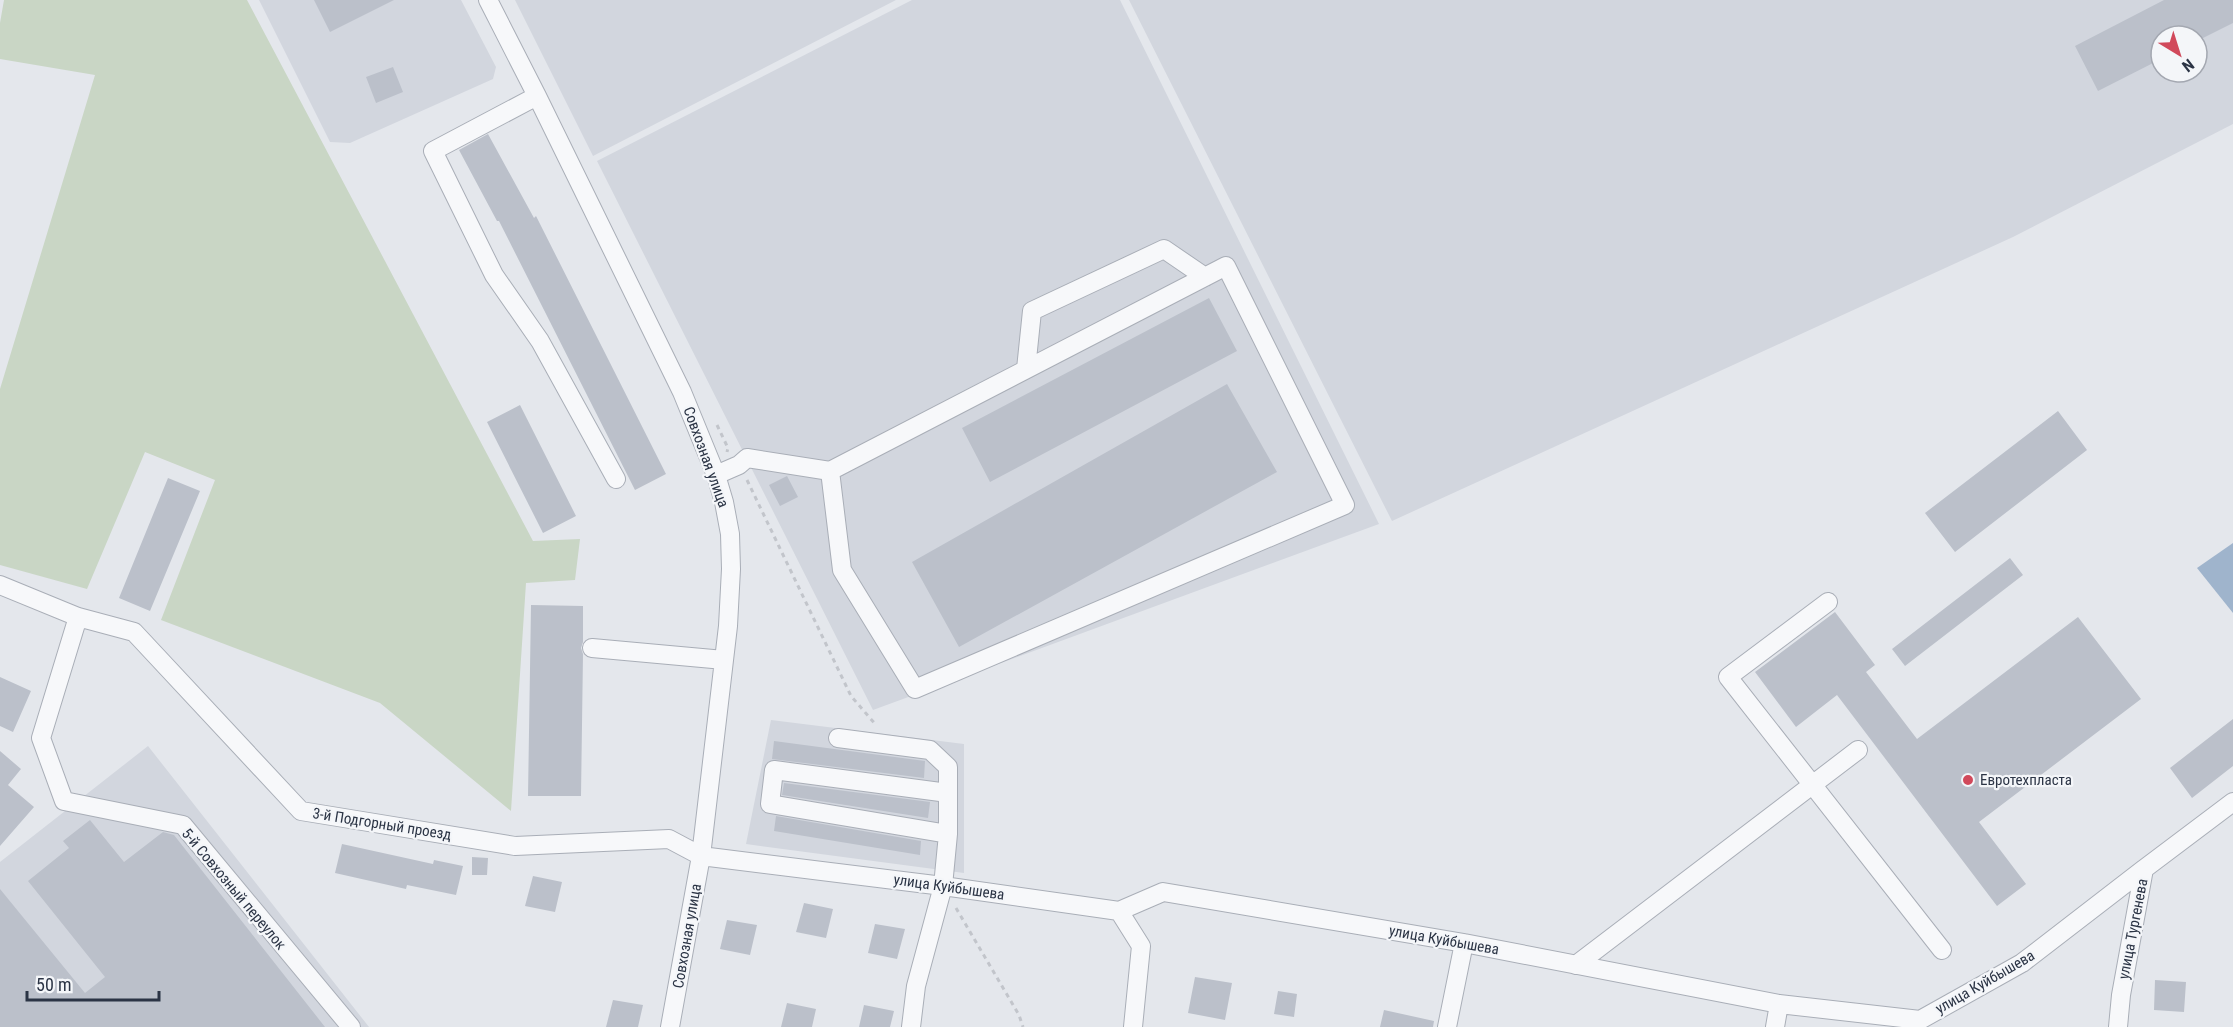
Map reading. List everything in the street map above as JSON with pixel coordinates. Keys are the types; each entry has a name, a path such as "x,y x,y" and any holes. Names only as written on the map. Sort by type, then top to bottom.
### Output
{"street":[{"name":"Совхозная улица","path":"488,0 682,392 716,475 730,534 731,569 724,660 701,856 670,1027"},
{"path":"537,96 434,151 494,275 540,341 616,479"},
{"path":"1026,369 1032,311 1164,249 1205,277"},
{"path":"716,475 739,465 747,458 830,471 1226,266 1345,505 915,689 842,570 830,471"},
{"name":"3-й Подгорный проезд","path":"0,585 78,617 134,632 301,811 515,846 669,839 701,856"},
{"path":"1828,602 1728,677 1942,950"},
{"name":"5-й Совхозный переулок","path":"78,617 41,738 64,801 183,825 351,1027"},
{"path":"592,648 724,660"},
{"path":"838,738 930,750 948,767 948,834 943,886 916,986 911,1027"},
{"path":"1576,965 1858,750"},
{"path":"948,793 774,770 770,804 948,834"},
{"name":"улица Тургенева","path":"2118,1027 2121,995 2144,869 2233,802"},
{"name":"улица Куйбышева","path":"701,856 943,886 1119,911 1163,892 1464,943 1779,1004 1888,1021 1920,1020 2022,963 2144,869"},
{"path":"1119,911 1141,946 1133,1027"},
{"path":"1447,1027 1464,943"},
{"path":"1775,1027 1779,1004"}],"path":[{"path":"739,465 851,696 896,746"},
{"path":"943,886 1019,1015 1023,1027"}],"shaded area":[{"path":"259,0 461,0 496,67 493,79 350,143 330,142"},
{"path":"515,0 896,0 593,156"},
{"path":"912,0 1120,0 1379,524 873,710 597,161"},
{"path":"1129,0 2233,0 2233,124 2013,237 1392,521"},
{"path":"771,720 964,744 964,873 746,844"},
{"path":"148,746 369,1027 0,1027 0,862"}],"green space":[{"path":"4,0 247,0 533,541 580,539 575,580 526,583 511,811 380,703 161,620 215,480 145,452 87,589 0,565 0,389 95,75 0,59 0,23"}],"water":[{"path":"2233,543 2233,613 2197,568"}],"building":[{"path":"314,0 394,0 330,32"},
{"path":"2164,0 2233,0 2233,23 2209,35 2209,24 2149,24 2149,65 2098,91 2075,46"},
{"path":"393,67 403,92 376,103 366,77"},
{"path":"488,134 534,218 536,216 666,474 635,490 499,221 459,150"},
{"path":"1209,298 1237,351 990,482 962,428"},
{"path":"1227,384 1277,472 959,647 912,562"},
{"path":"520,405 576,516 543,533 487,422"},
{"path":"2058,411 2087,450 1955,552 1925,513"},
{"path":"787,476 798,497 780,506 769,485"},
{"path":"168,478 200,491 150,611 119,598"},
{"path":"2010,558 2023,575 1905,666 1892,649"},
{"path":"531,605 583,606 581,796 528,796"},
{"name":"Евротехпласта","path":"1835,612 1875,665 1866,672 1917,739 2078,617 2141,699 1979,822 2026,884 1997,906 1837,695 1796,727 1755,672"},
{"path":"0,677 31,691 13,732 0,726"},
{"path":"2233,719 2233,766 2192,798 2170,768"},
{"path":"774,741 925,761 924,778 772,759"},
{"path":"0,751 21,769 8,785 34,807 0,846"},
{"path":"784,783 930,802 928,818 782,795"},
{"path":"776,816 921,841 920,855 774,831"},
{"path":"90,820 124,862 163,832 174,835 325,1027 0,1027 0,889 85,993 105,977 28,881 69,848 63,841"},
{"path":"342,844 433,864 434,860 463,866 456,895 407,885 406,889 335,873"},
{"path":"472,857 488,858 487,875 472,875"},
{"path":"533,876 562,882 555,912 525,906"},
{"path":"804,903 833,909 826,938 796,932"},
{"path":"727,920 757,925 750,955 720,949"},
{"path":"875,924 905,929 897,959 868,953"},
{"path":"1195,977 1232,983 1225,1020 1188,1013"},
{"path":"2155,980 2186,982 2184,1012 2154,1010"},
{"path":"1278,991 1297,994 1294,1017 1274,1014"},
{"path":"613,1000 643,1005 638,1027 606,1027"},
{"path":"787,1003 816,1009 812,1027 781,1027"},
{"path":"864,1005 894,1011 890,1027 859,1027"},
{"path":"1384,1010 1434,1021 1433,1027 1380,1027"}],"place":[{"name":"Евротехпласта","path":"1968,780"}]}
